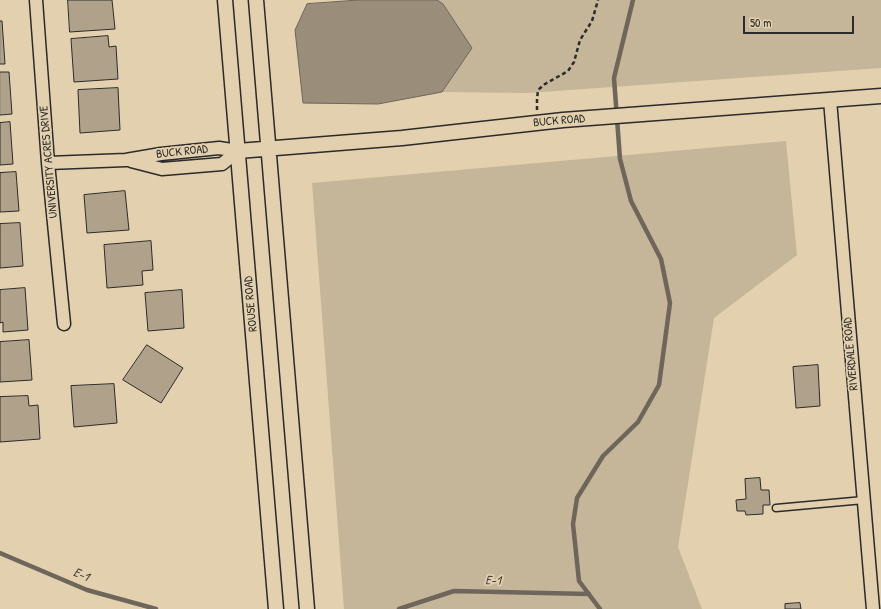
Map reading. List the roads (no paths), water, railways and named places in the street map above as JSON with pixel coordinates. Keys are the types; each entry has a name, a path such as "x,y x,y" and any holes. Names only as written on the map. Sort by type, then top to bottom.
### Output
{"street":[{"name":"UNIVERSITY ACRES DRIVE","path":"36,0 48,163 64,324"},
{"name":"ROUSE ROAD","path":"225,0 276,609"},
{"path":"256,0 307,609"},
{"name":"BUCK ROAD","path":"48,163 126,160 161,154 219,148 238,151 402,138 564,120 881,96"},
{"name":"RIVERDALE ROAD","path":"830,100 873,609"},
{"name":"BUCK ROAD","path":"126,160 162,168 222,164 238,151"},
{"path":"161,154 162,168"}],"lane":[{"path":"776,508 864,500"}],"waterway":[{"path":"600,609 579,581 573,524 577,498 603,456 638,422 659,385 670,303 661,259 631,201 620,159 614,78 633,0"},
{"name":"E-1","path":"0,553 87,590 156,609"},
{"name":"E-1","path":"399,609 454,591 589,594"}]}
